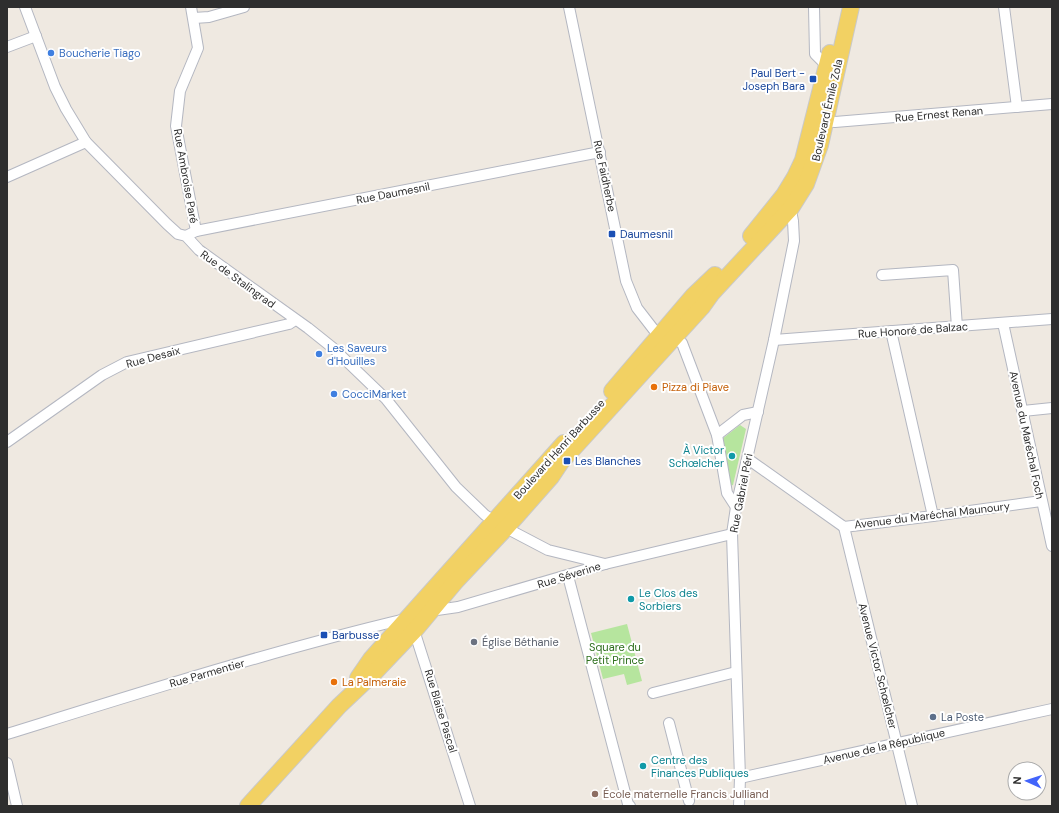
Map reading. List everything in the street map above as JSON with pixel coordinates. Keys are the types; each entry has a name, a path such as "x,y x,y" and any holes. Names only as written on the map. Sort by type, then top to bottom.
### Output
{"main road":[{"name":"Boulevard Émile Zola","path":"787,201 809,178 820,145 820,121 827,66 842,7"},
{"name":"Boulevard Émile Zola","path":"820,121 834,83 851,7"},
{"name":"Boulevard Henri Barbusse","path":"248,806 339,706 375,672 411,624 500,525 551,477 561,462 667,336 702,307 787,201"},
{"name":"Boulevard Henri Barbusse","path":"411,624 431,611 500,525"}],"street":[{"name":"Rue de Stalingrad","path":"25,7 55,88 86,142 167,224 178,234 186,236 199,250 333,348 386,399 456,487 485,515 500,525 548,550 605,564"},
{"name":"Rue Ambroise Paré","path":"192,7 198,48 180,91 176,126 196,231"},
{"path":"194,18 209,17 244,7"},
{"name":"Rue Faidherbe","path":"569,7 626,281 637,308 654,330 682,342 717,435 727,493 736,507"},
{"path":"814,7 815,54 827,66 834,83"},
{"path":"1004,7 1017,107"},
{"path":"7,47 36,36"},
{"name":"Rue Ernest Renan","path":"820,121 843,122 1052,104"},
{"path":"7,178 86,142"},
{"name":"Rue Daumesnil","path":"186,236 196,231 600,152"},
{"name":"Rue Gabriel Péri","path":"739,806 740,778 732,534 736,507 774,340 794,241 787,201"},
{"path":"882,275 953,270 957,326"},
{"name":"Rue Honoré de Balzac","path":"774,340 1052,319"},
{"name":"Rue Desaix","path":"7,442 102,375 127,362 289,324 295,320"},
{"name":"Avenue du Maréchal Foch","path":"1003,323 1052,546"},
{"path":"892,331 933,516"},
{"path":"1022,411 1052,408"},
{"path":"717,435 743,415 758,412"},
{"name":"Avenue du Maréchal Maunoury","path":"748,459 844,527 1041,501"},
{"name":"Avenue Victor Schœlcher","path":"844,527 912,806"},
{"name":"Rue Séverine","path":"431,611 458,608 605,564 732,534"},
{"path":"568,576 628,804 630,806"},
{"name":"Rue Parmentier","path":"7,734 140,692 343,634 411,624"},
{"name":"Rue Blaise Pascal","path":"411,624 470,806"},
{"path":"652,693 736,672"},
{"name":"Avenue de la République","path":"740,778 1052,709"},
{"path":"669,723 689,802"},
{"path":"7,763 17,806"}],"green space":[{"path":"740,425 746,429 733,485 730,486 722,439"},
{"name":"Square du Petit Prince","path":"627,624 642,681 627,685 624,674 603,679 591,633"}],"place":[{"name":"Boucherie Tiago","path":"51,53"},
{"name":"Paul Bert - Joseph Bara","path":"813,79"},
{"name":"Daumesnil","path":"612,234"},
{"name":"Les Saveurs d'Houilles","path":"319,354"},
{"name":"Pizza di Piave","path":"654,387"},
{"name":"CocciMarket","path":"334,394"},
{"name":"À Victor Schœlcher","path":"732,456"},
{"name":"Les Blanches","path":"567,461"},
{"name":"Le Clos des Sorbiers","path":"631,599"},
{"name":"Barbusse","path":"324,635"},
{"name":"Église Béthanie","path":"474,642"},
{"name":"La Palmeraie","path":"334,682"},
{"name":"La Poste","path":"933,717"},
{"name":"Centre des Finances Publiques","path":"643,766"},
{"name":"École maternelle Francis Julliand","path":"595,794"}]}
